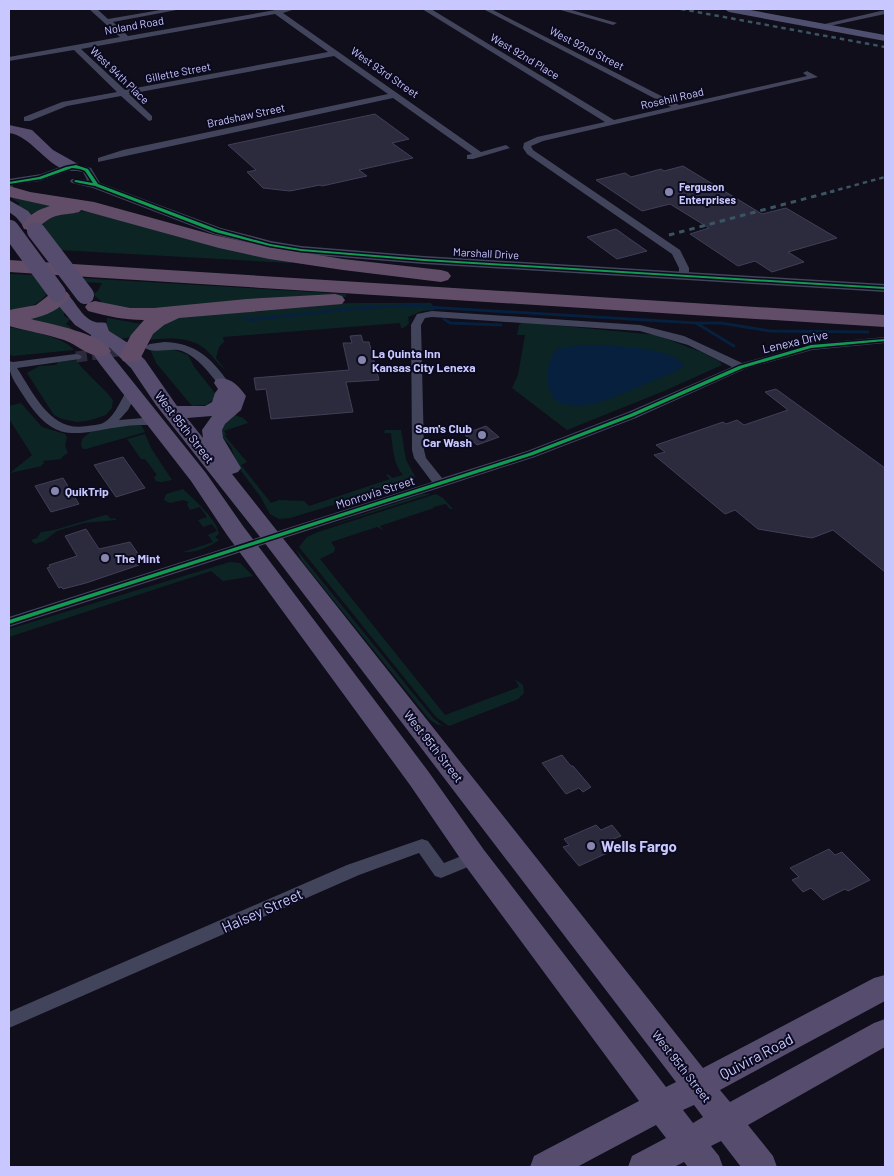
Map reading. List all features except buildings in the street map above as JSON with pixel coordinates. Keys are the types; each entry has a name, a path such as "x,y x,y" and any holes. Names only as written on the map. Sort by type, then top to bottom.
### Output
{"highway":[{"path":"11,186 22,196 71,201 225,244 274,254 506,284"},
{"path":"33,228 40,217 54,211 96,207"},
{"path":"9,254 885,308"},
{"path":"9,266 885,321"},
{"path":"9,318 43,310 53,305 59,294"},
{"path":"90,301 130,314 179,312 280,303 468,294"},
{"path":"131,356 142,331 158,319 179,312"},
{"path":"9,318 100,342"}],"main road":[{"path":"736,9 885,38"},
{"path":"9,129 23,130 28,133 75,174"},
{"path":"49,153 54,176"},
{"name":"West 95th Street","path":"9,205 22,214 90,301 99,315 100,342"},
{"name":"West 95th Street","path":"9,229 81,322 100,342 132,390 164,416 248,507 761,1167"},
{"name":"West 95th Street","path":"100,342 122,346 131,356 199,477 246,545 419,778 474,857 698,1155"},
{"path":"164,416 215,409 222,404 224,399 223,383"},
{"path":"223,383 236,396 234,406 212,427 213,438 230,467 250,492 248,507"},
{"path":"390,740 404,749 418,751 435,748"},
{"path":"419,778 418,766 435,748"},
{"name":"Quivira Road","path":"546,1167 884,991"},
{"path":"644,1167 698,1155 726,1122 885,1032"}],"street":[{"path":"93,9 126,38"},
{"path":"107,21 178,9"},
{"name":"Noland Road","path":"10,57 292,9"},
{"name":"West 92nd Place","path":"426,9 613,123"},
{"name":"West 92nd Street","path":"486,9 679,108"},
{"path":"561,9 613,23"},
{"path":"870,9 883,13"},
{"name":"West 93rd Street","path":"277,12 478,154"},
{"path":"820,26 883,13"},
{"name":"West 94th Place","path":"75,47 149,118"},
{"name":"Gillette Street","path":"27,119 66,104 335,53"},
{"name":"Rosehill Road","path":"684,274 684,268 676,252 530,152 527,148 528,145 540,139 814,77 807,74"},
{"name":"Bradshaw Street","path":"101,160 123,153 396,95"},
{"path":"469,158 478,154 506,148"},
{"path":"75,174 88,175 96,185"},
{"name":"Marshall Drive","path":"54,176 75,174 96,185 218,231 261,243 301,250 424,260 684,274 885,288"},
{"path":"11,186 54,176"},
{"path":"439,483 420,458 418,450 416,324 421,316 441,314 640,328 670,334 708,349 741,367"},
{"name":"Lenexa Drive","path":"741,367 811,347 885,340"},
{"path":"150,347 163,345 191,349 223,383"},
{"path":"76,357 9,365 40,413 49,422 58,427 77,431 164,416"},
{"name":"Monrovia Street","path":"9,622 568,440 632,416 741,367"},
{"path":"108,425 122,410 132,390"},
{"name":"Halsey Street","path":"9,1020 354,870 422,845 441,871 474,857"}],"green space":[{"path":"12,199 67,203 32,216 18,206 20,203"},
{"path":"78,211 231,248 292,260 291,263 59,250 41,227 47,219"},
{"path":"9,274 37,275 48,292 36,304 9,310"},
{"path":"80,278 346,294 346,297 138,311 103,303 93,294 98,291 102,283 83,282"},
{"path":"431,303 435,310 422,311 408,317 409,323 407,323 409,324 403,328 401,328 400,323 223,337 224,342 219,347 216,358 226,371 204,348 191,341 169,338 147,340 148,335 174,317 314,304"},
{"path":"59,307 64,311 64,316 70,319 66,324 75,331 24,319 46,314"},
{"path":"107,318 141,324 132,337 120,339 106,331"},
{"path":"522,322 656,335 701,352 719,361 722,365 664,391 567,430 512,388 518,375 525,335 517,335 519,325"},
{"path":"9,327 54,338 69,345 74,350 13,356 9,354"},
{"path":"150,349 172,349 188,355 195,368 215,393 215,398 206,405 192,406 156,363"},
{"path":"76,360 113,400 112,408 106,415 77,422 54,415 27,373 39,366 56,365 58,362"},
{"path":"21,403 42,427 65,434 67,437 65,446 68,453 61,459 43,461 44,464 42,466 10,473 32,455 9,419 9,406"},
{"path":"235,415 243,418 253,427 248,423 224,431 225,436 247,462 241,465 271,503 279,500 304,501 309,506 390,479 386,475 388,474 392,478 403,475 395,461 391,433 384,433 385,430 401,430 406,460 416,478 409,482 290,518 279,519 270,514 260,496 238,467 231,447 220,434 221,427"},
{"path":"120,424 141,425 145,432 83,449 81,445 82,439 90,432"},
{"path":"145,434 151,448 172,480 156,481 154,477 157,475 145,459 141,459 127,439"},
{"path":"183,489 198,504 214,522 219,534 215,537 219,540 215,543 192,552 183,552 213,542 208,535 217,531 212,524 203,527 198,520 207,517 200,507 190,510 187,504 189,502 183,500 170,503 164,500 166,494"},
{"path":"422,494 431,494 314,531"},
{"path":"436,494 443,498 453,509 450,509 446,504 433,507 380,526 383,530 377,527 331,542 335,548 334,552 320,559 445,715 519,687 515,679 523,685 524,693 518,699 449,726 436,717 299,547 307,537 318,532"},
{"path":"105,515 116,520 84,523 57,531 44,541 35,544 31,540 37,538 41,532"},
{"path":"296,549 433,718 443,726 429,719 302,561"},
{"path":"230,562 240,563 253,576 223,581 211,571 9,637 9,629"}],"water":[{"path":"579,345 619,346 653,351 678,359 684,366 670,374 593,404 566,405 555,400 549,389 547,379 548,368 556,349"}],"waterway":[{"path":"245,318 250,320 357,308 421,305 426,307 696,323"},
{"path":"444,319 450,323 501,325"},
{"path":"696,323 721,323 770,331 868,332"},
{"path":"696,323 734,346"}],"tunnel":[{"path":"76,357 132,349"}],"railway":[{"path":"681,9 885,47"},
{"path":"830,192 885,177"},
{"path":"669,235 834,191"}],"cycle path":[{"path":"9,183 40,178 67,168 76,167 87,170 96,185"},
{"path":"76,181 96,185 217,231 270,245 301,250 424,260 885,288"},
{"path":"9,622 531,454 632,415 741,367 811,347 885,340"}],"place":[{"name":"Ferguson Enterprises","path":"669,192"},
{"name":"La Quinta Inn Kansas City Lenexa","path":"362,360"},
{"name":"Sam's Club Car Wash","path":"482,435"},
{"name":"QuikTrip","path":"55,491"},
{"name":"The Mint","path":"105,558"},
{"name":"Wells Fargo","path":"591,846"}]}
